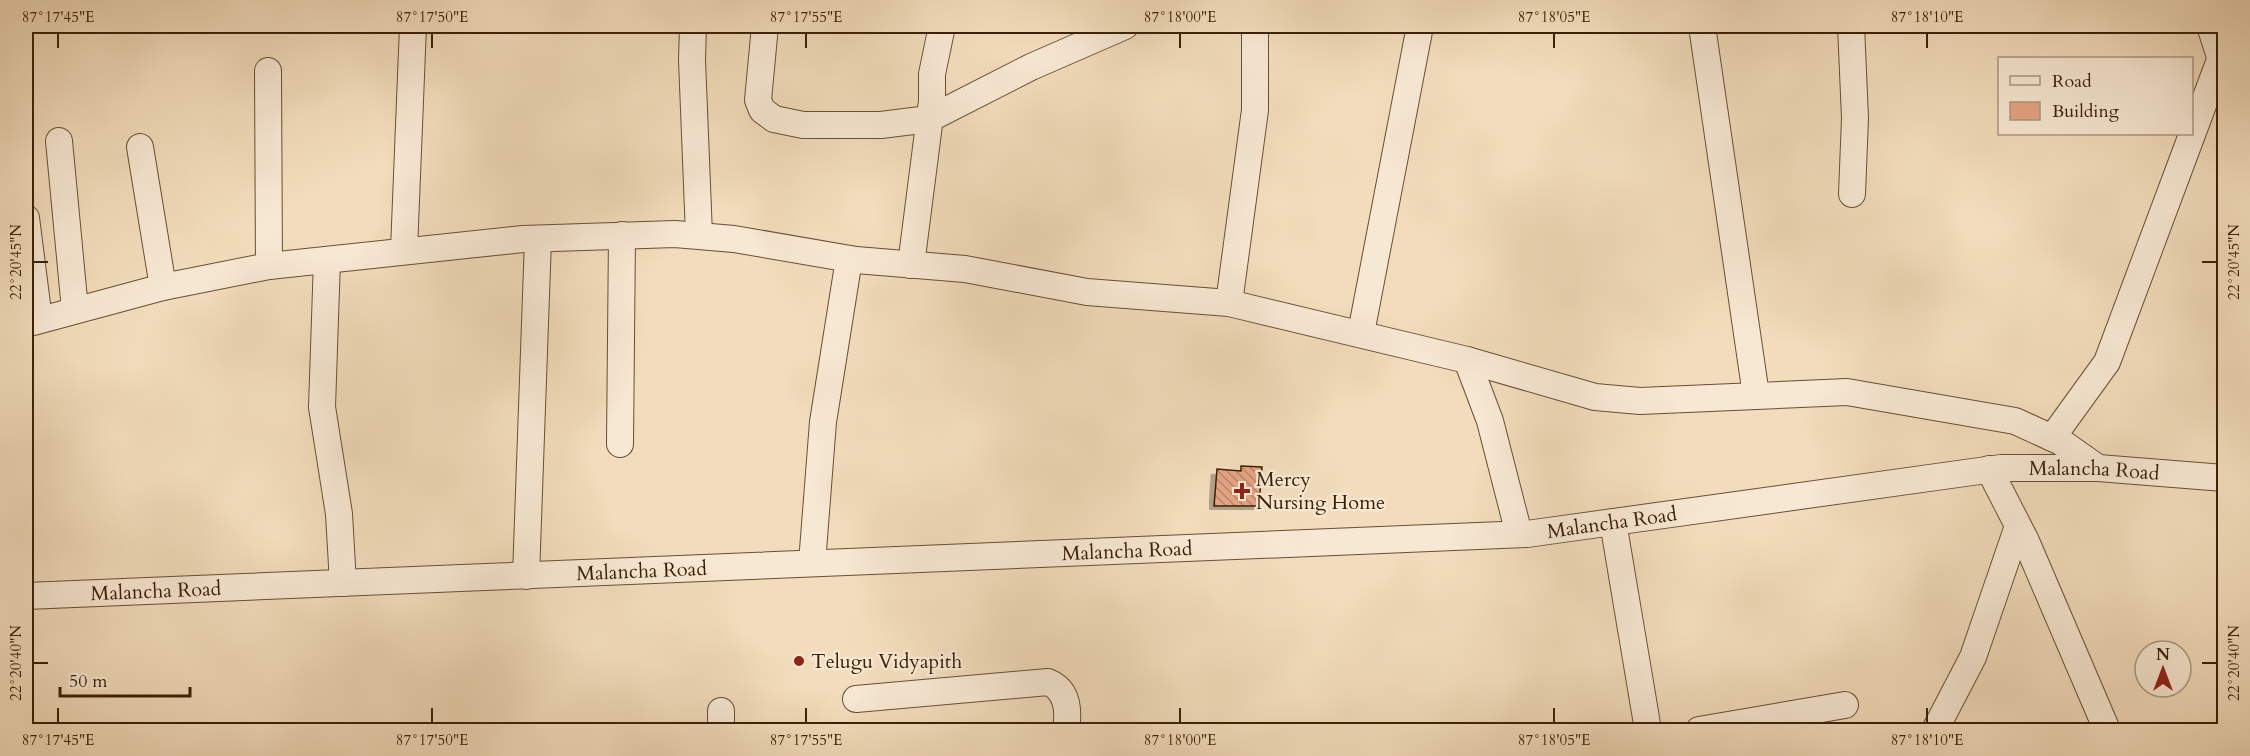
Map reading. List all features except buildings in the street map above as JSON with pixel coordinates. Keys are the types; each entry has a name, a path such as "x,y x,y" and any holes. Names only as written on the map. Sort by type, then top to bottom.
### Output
{"street":[{"path":"404,250 412,26"},
{"path":"693,26 692,60 699,235"},
{"path":"765,26 758,100 762,110 774,119 803,125 881,125 929,118 1031,67 1125,26"},
{"path":"911,265 929,118 932,74 942,26"},
{"path":"1229,303 1255,110 1255,26"},
{"path":"1361,333 1420,26"},
{"path":"1702,26 1756,395"},
{"path":"1851,26 1855,118 1852,194"},
{"path":"2052,438 2107,362 2223,63 2210,26"},
{"path":"268,71 269,266"},
{"path":"59,141 75,310"},
{"path":"140,147 163,287"},
{"path":"26,218 32,322 163,287 269,266 404,250 538,239 621,234 699,235 849,259 966,269 1087,292 1229,303 1467,360 1595,397 1640,401 1847,392 2015,421 2052,438 2098,468"},
{"path":"620,444 621,234"},
{"path":"526,576 538,239"},
{"path":"812,564 823,422 849,259"},
{"path":"327,260 322,407 339,514 343,583"},
{"path":"1467,360 1490,422 1519,534"},
{"name":"Malancha Road","path":"26,598 1519,534 1989,469 2098,468 2224,478"},
{"path":"1989,469 2018,526 2107,730"},
{"path":"1612,522 1648,730"},
{"path":"1935,730 1973,657 2018,526"},
{"path":"856,699 1048,682 1056,685 1064,696 1069,714 1066,730"},
{"path":"1699,730 1845,705"}],"place":[{"name":"Mercy Nursing Home","path":"1242,491"},
{"name":"Telugu Vidyapith","path":"799,661"}]}
